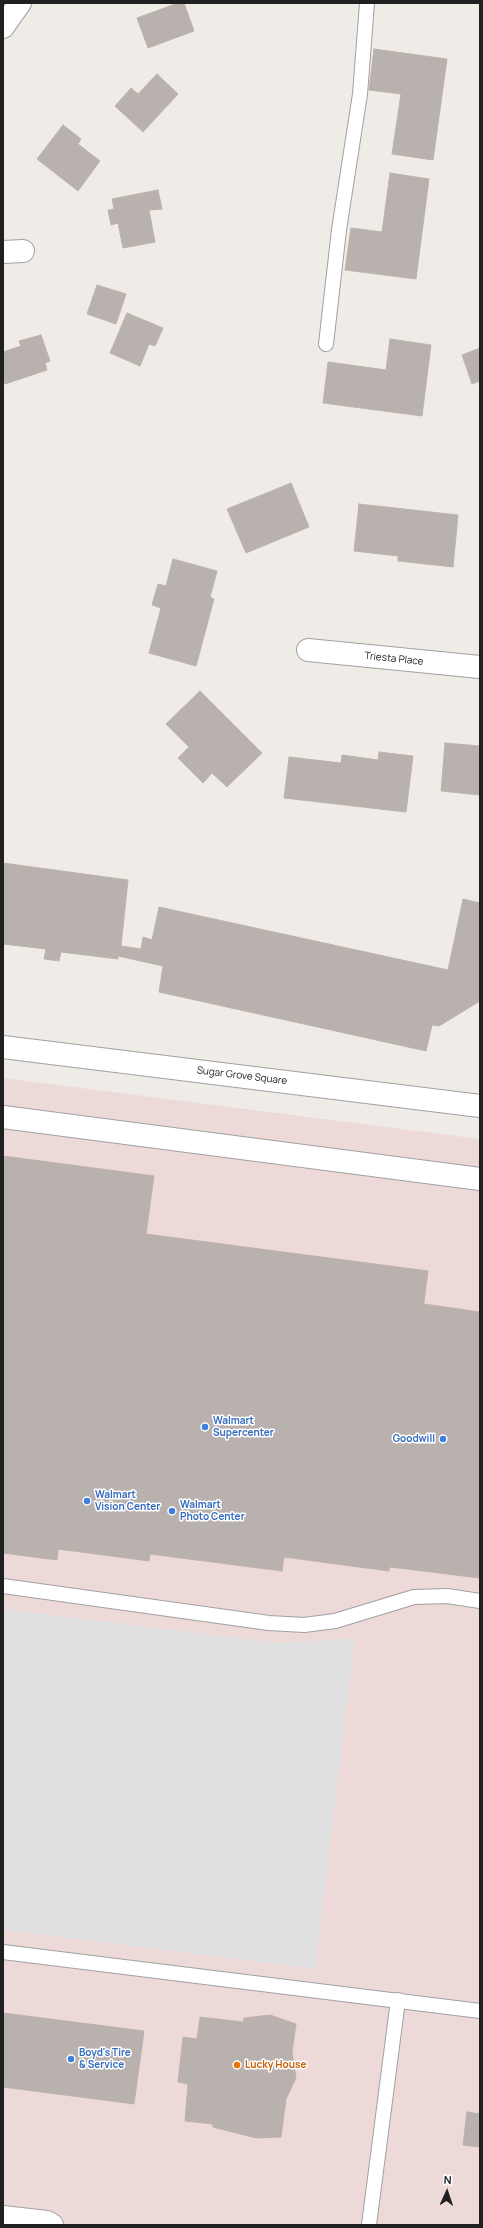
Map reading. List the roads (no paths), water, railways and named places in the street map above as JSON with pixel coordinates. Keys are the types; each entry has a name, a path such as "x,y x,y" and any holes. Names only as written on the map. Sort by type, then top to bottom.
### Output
{"street":[{"path":"3,28 20,3"},
{"name":"Triesta Place","path":"308,650 480,667"},
{"name":"Sugar Grove Square","path":"3,1047 480,1106"},
{"path":"3,1117 480,1179"},
{"path":"3,2217 47,2222 52,2225"}],"lane":[{"path":"326,344 339,230 360,94 367,3"},
{"path":"3,1586 269,1623 304,1625 336,1621 414,1597 447,1596 480,1601"},
{"path":"3,1952 480,2011"},
{"path":"369,2225 398,2000"}],"place":[{"name":"Walmart Supercenter","path":"205,1427"},
{"name":"Goodwill","path":"443,1439"},
{"name":"Walmart Vision Center","path":"87,1501"},
{"name":"Walmart Photo Center","path":"172,1511"},
{"name":"Boyd's Tire & Service","path":"71,2059"},
{"name":"Lucky House","path":"237,2065"}]}
